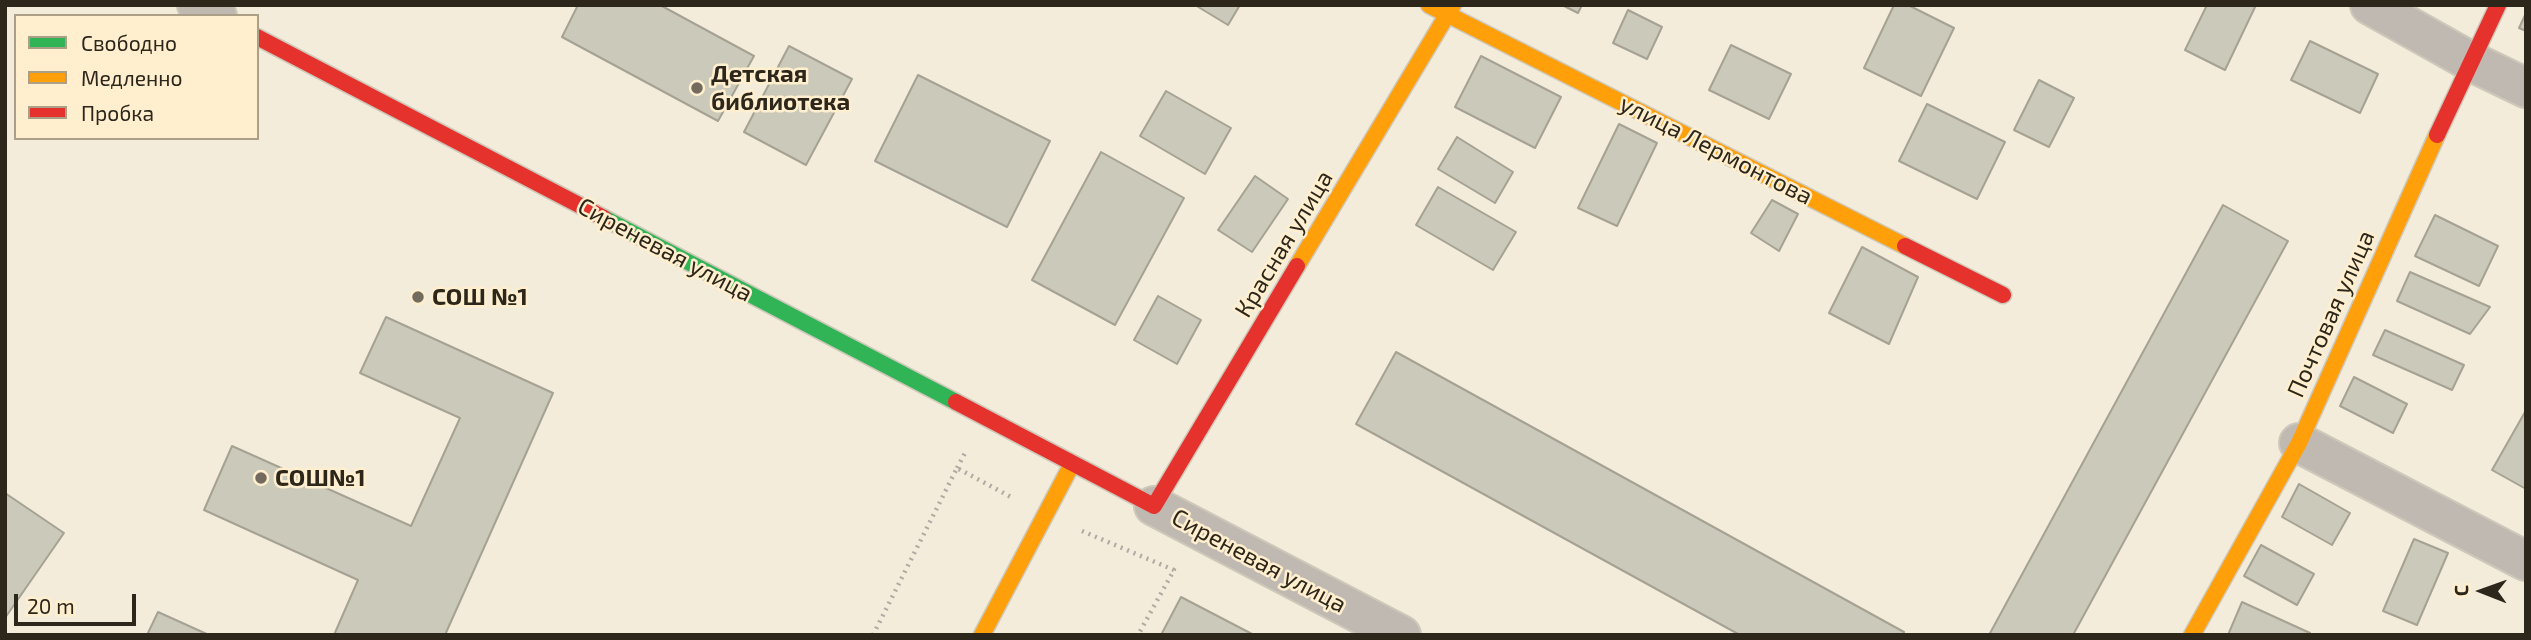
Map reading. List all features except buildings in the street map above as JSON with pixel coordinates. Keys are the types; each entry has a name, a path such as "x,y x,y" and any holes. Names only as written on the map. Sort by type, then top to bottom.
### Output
{"street":[{"path":"197,5 213,14"},
{"name":"улица Лермонтова","path":"1429,5 1450,10 2003,295"},
{"path":"2370,5 2469,61 2526,88"},
{"name":"Почтовая улица","path":"2192,635 2299,443 2469,61 2498,5"},
{"name":"Красная улица","path":"1154,506 1450,10"},
{"name":"Сиреневая улица","path":"259,38 1401,635"},
{"path":"2299,443 2526,561"},
{"path":"982,635 1072,464"}],"traffic: fast":[{"path":"604,218 956,402"}],"traffic: slow":[{"path":"1429,5 1905,246"},
{"path":"1297,266 1453,5"},
{"path":"2192,635 2299,443 2437,135"},
{"path":"982,635 1072,464"}],"traffic: jam":[{"path":"2437,135 2498,5"},
{"path":"259,38 604,218"},
{"path":"1905,246 2003,295"},
{"path":"956,402 1154,506 1297,266"}],"place":[{"name":"Детская библиотека","path":"697,88"},
{"name":"СОШ №1","path":"418,297"},
{"name":"СОШ№1","path":"261,478"}]}
